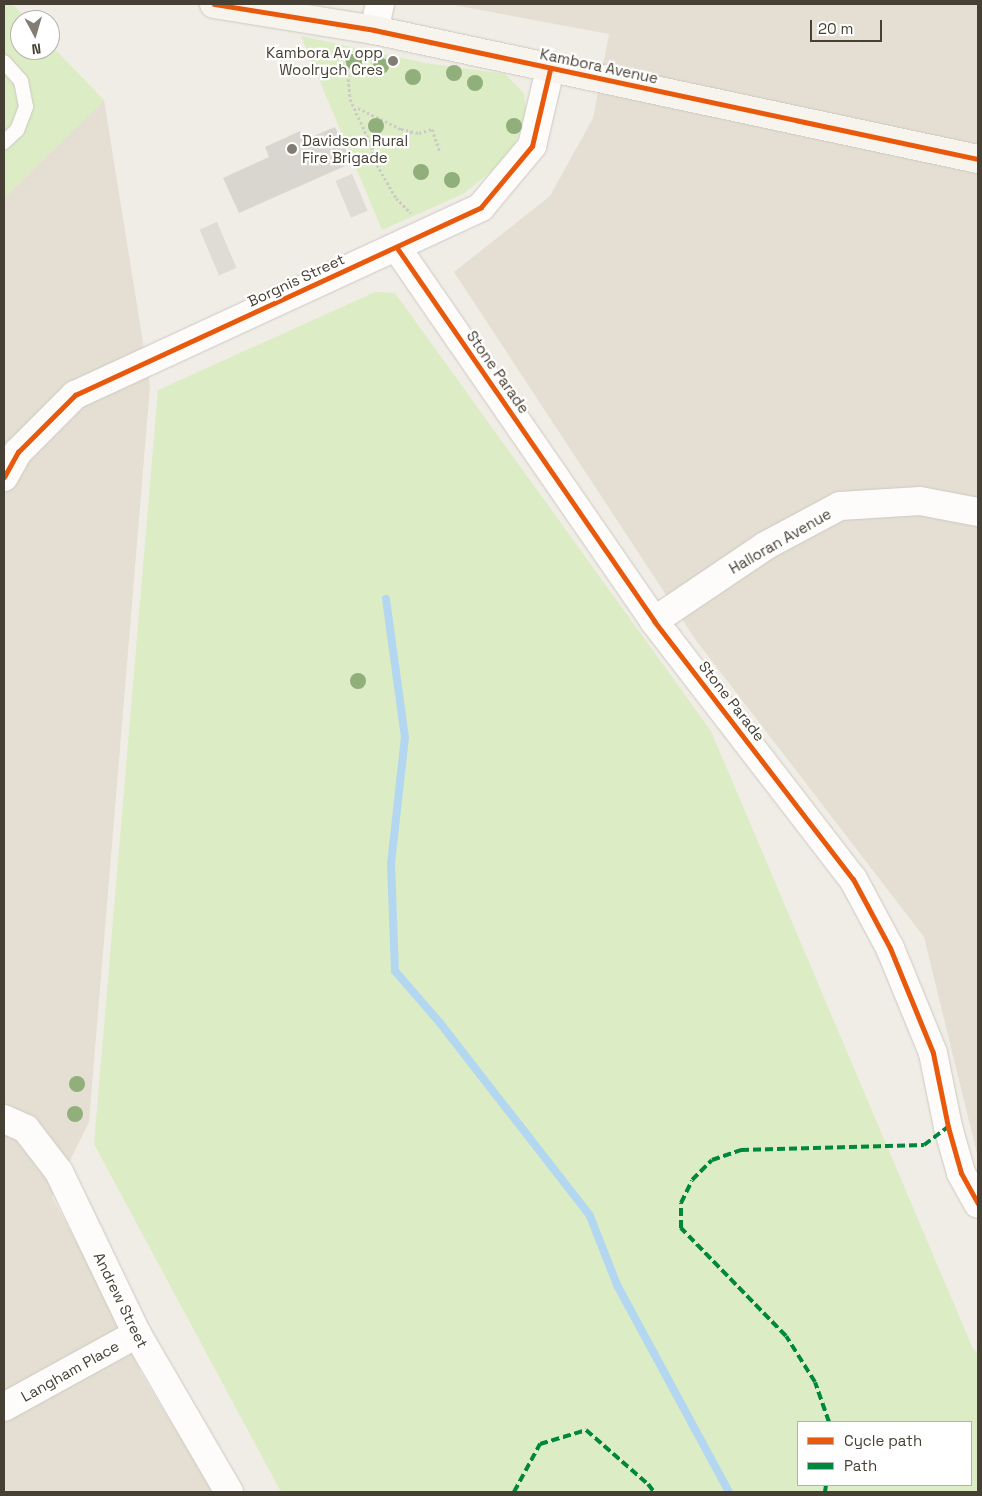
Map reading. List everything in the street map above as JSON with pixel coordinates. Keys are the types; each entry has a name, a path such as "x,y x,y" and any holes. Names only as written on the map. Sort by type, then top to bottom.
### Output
{"street":[{"name":"Kambora Avenue","path":"214,4 374,30 978,159"},
{"path":"374,30 380,4"},
{"name":"Borgnis Street","path":"4,477 18,452 75,395 482,207 532,146 550,69"},
{"name":"Stone Parade","path":"396,248 654,620 854,878 890,948 934,1053 959,1164 978,1204"},
{"name":"Halloran Avenue","path":"654,620 765,546 840,506 920,501 978,512"},
{"name":"Andrew Street","path":"4,1119 26,1129 60,1172 137,1334 229,1492"},
{"name":"Langham Place","path":"4,1407 137,1334"}],"lane":[{"path":"4,62 21,80 26,107 17,130 4,142"}],"path":[{"path":"346,54 350,99 357,108 372,147 372,156 381,177 389,184 396,198 408,206 424,235"},
{"path":"357,108 412,131 432,129 440,152"},
{"path":"372,147 393,144 412,131"}],"shaded area":[{"path":"448,4 978,4 978,1158 924,937 695,639 454,272 550,196 593,118 609,34"},
{"path":"104,100 150,386 89,1122 52,1197 107,1298 142,1375 214,1492 4,1492 4,198"},
{"path":"352,174 368,211 351,218 335,181"},
{"path":"217,222 237,268 219,275 200,229"}],"green space":[{"path":"4,4 12,4 18,10 10,10 10,60 60,60 60,54 104,100 4,198"},
{"path":"301,36 425,63 505,74 524,93 527,113 515,144 493,170 463,194 382,230"},
{"path":"375,292 395,293 711,731 973,1349 978,1352 978,1492 281,1492 94,1144 158,390"}],"building":[{"path":"335,127 352,163 239,213 223,178 269,157 265,147 300,131 304,140"}],"waterway":[{"path":"386,599 405,737 391,863 395,971 440,1023 590,1216 617,1285 729,1492"}],"marked path":[{"path":"829,1421 815,1382 786,1336 681,1228 681,1203 692,1180 712,1160 741,1150 924,1145 948,1127"},
{"path":"514,1492 540,1444 586,1430 648,1484 654,1492"},
{"path":"825,1492 826,1486"}],"cycle path":[{"path":"214,4 374,30 978,159"},
{"path":"4,477 18,452 75,395 481,207 532,146 550,69"},
{"path":"397,248 654,621 853,879 890,948 933,1053 948,1127 961,1173 978,1204"}],"place":[{"name":"Kambora Av opp Woolrych Cres","path":"393,61"},
{"name":"Davidson Rural Fire Brigade","path":"292,149"}]}
